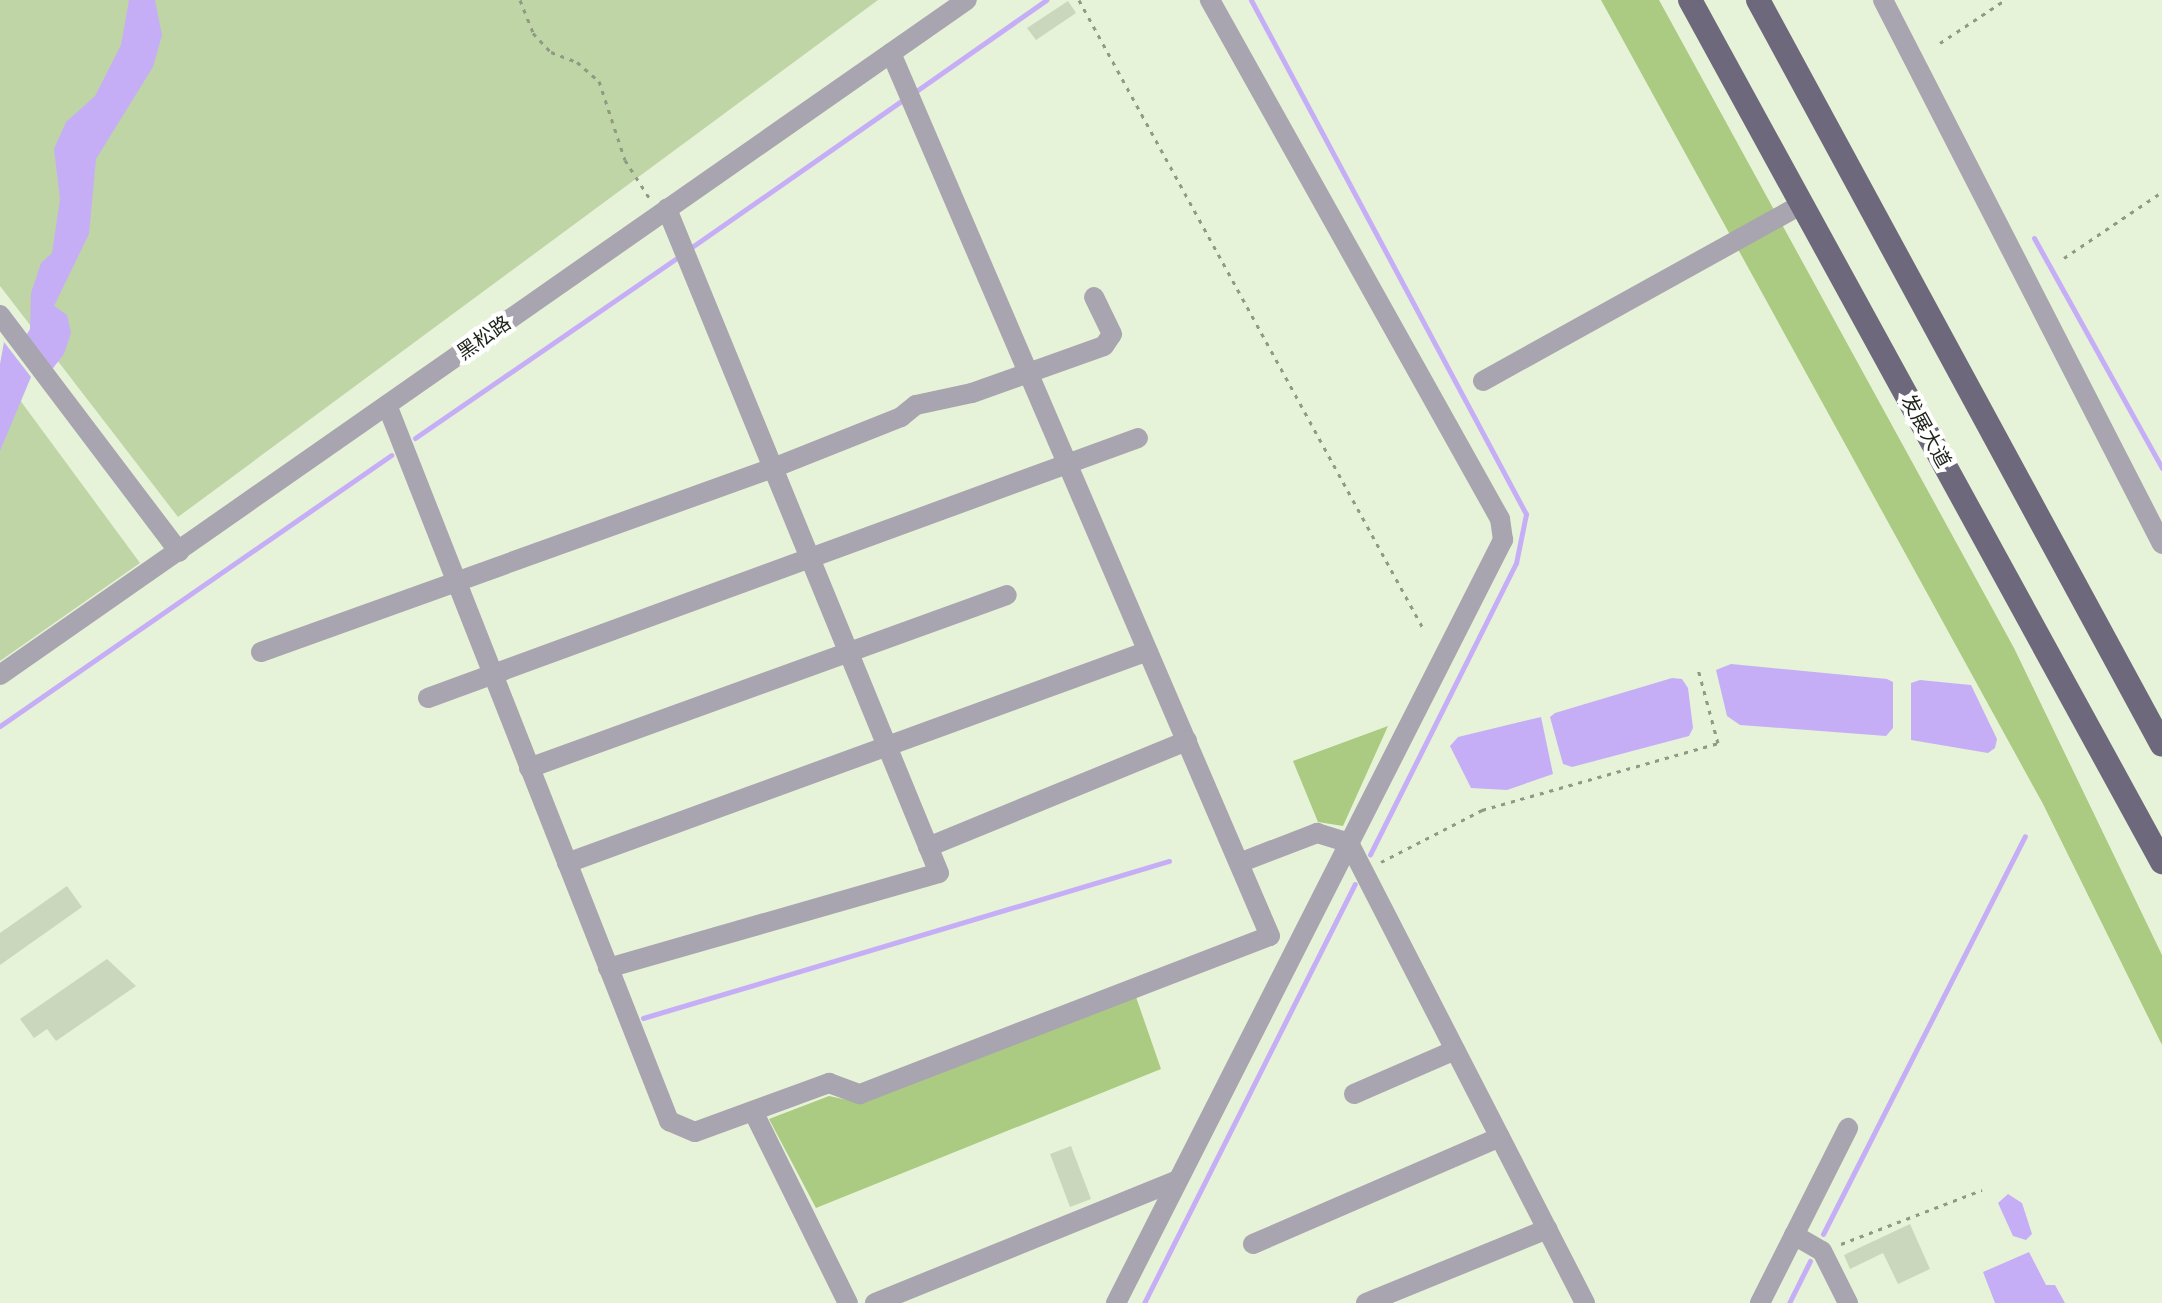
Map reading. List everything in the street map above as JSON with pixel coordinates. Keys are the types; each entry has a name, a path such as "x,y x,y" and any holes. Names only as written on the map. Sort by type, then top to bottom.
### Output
{"main road":[{"name":"发展大道","path":"1690,0 2162,862"},
{"path":"1758,0 2162,745"}],"street":[{"name":"黑松路","path":"0,675 967,0"},
{"path":"1116,1303 1503,540 1500,519 1210,0"},
{"path":"1883,0 2154,512 2162,544"},
{"path":"387,405 669,1121 695,1132 829,1083 860,1094 1270,936 891,53"},
{"path":"1483,381 1802,204"},
{"path":"608,968 939,873 667,209"},
{"path":"261,652 773,468 901,417 916,405 972,393 1104,346 1112,334 1094,297"},
{"path":"0,315 179,552"},
{"path":"428,698 1138,438"},
{"path":"529,768 1007,595"},
{"path":"567,863 1148,651"},
{"path":"928,847 1187,741"},
{"path":"1239,863 1317,833 1349,843 1585,1303"},
{"path":"1354,1094 1455,1050"},
{"path":"753,1111 848,1303"},
{"path":"1760,1303 1848,1128"},
{"path":"1253,1244 1500,1137"},
{"path":"875,1303 1178,1180"},
{"path":"1366,1303 1547,1229"},
{"path":"1794,1235 1822,1251 1848,1303"}],"path":[{"path":"520,0 533,33 551,52 577,62 599,81 625,160 644,194 667,209"},
{"path":"1079,0 1424,630"},
{"path":"1940,43 2005,0"},
{"path":"2064,258 2162,192"},
{"path":"1363,872 1482,810 1538,798 1718,743 1698,669"},
{"path":"1822,1251 1982,1190"}],"green space":[{"path":"0,0 878,0 178,517 0,286"},
{"path":"1601,0 1659,0 2014,648 2162,955 2162,1045 2043,804"},
{"path":"0,373 140,563 0,661"},
{"path":"1388,726 1343,826 1318,822 1293,761"},
{"path":"1136,997 1161,1069 816,1208 769,1119 829,1096 862,1103"}],"shaded area":[{"path":"129,0 155,0 162,35 153,67 96,159 89,234 54,306 67,315 71,333 64,354 50,372 24,339 30,329 31,293 41,263 52,253 60,199 54,149 66,122 95,96 121,45"},
{"path":"4,342 31,377 0,451 0,364"},
{"path":"1731,664 1887,679 1893,682 1893,728 1886,736 1740,725 1727,716 1716,670"},
{"path":"1672,678 1682,679 1688,688 1693,728 1689,736 1572,767 1563,764 1550,717 1555,713"},
{"path":"1920,680 1971,685 1997,739 1995,748 1988,753 1911,740 1911,683"},
{"path":"1541,717 1553,774 1507,790 1471,788 1450,746 1458,737"},
{"path":"2008,1194 2022,1203 2032,1234 2026,1240 2013,1236 1998,1203"},
{"path":"2029,1252 2046,1285 2055,1285 2065,1303 1995,1303 1983,1272"}],"building":[{"path":"1068,1 1076,13 1036,40 1027,28"},
{"path":"67,886 82,907 0,965 0,933"},
{"path":"107,959 136,986 56,1041 47,1029 34,1038 20,1019"},
{"path":"1071,1146 1091,1199 1070,1207 1050,1154"},
{"path":"1910,1224 1930,1269 1898,1284 1883,1253 1850,1269 1844,1255"}],"waterway":[{"path":"912,94 1046,0"},
{"path":"1251,0 1526,514 1516,563 1370,855"},
{"path":"689,249 904,99"},
{"path":"2034,238 2162,468"},
{"path":"415,438 681,255"},
{"path":"0,726 391,455"},
{"path":"1823,1234 2025,836"},
{"path":"643,1018 1169,861"},
{"path":"1144,1303 1355,884"},
{"path":"1789,1303 1810,1261"}]}
